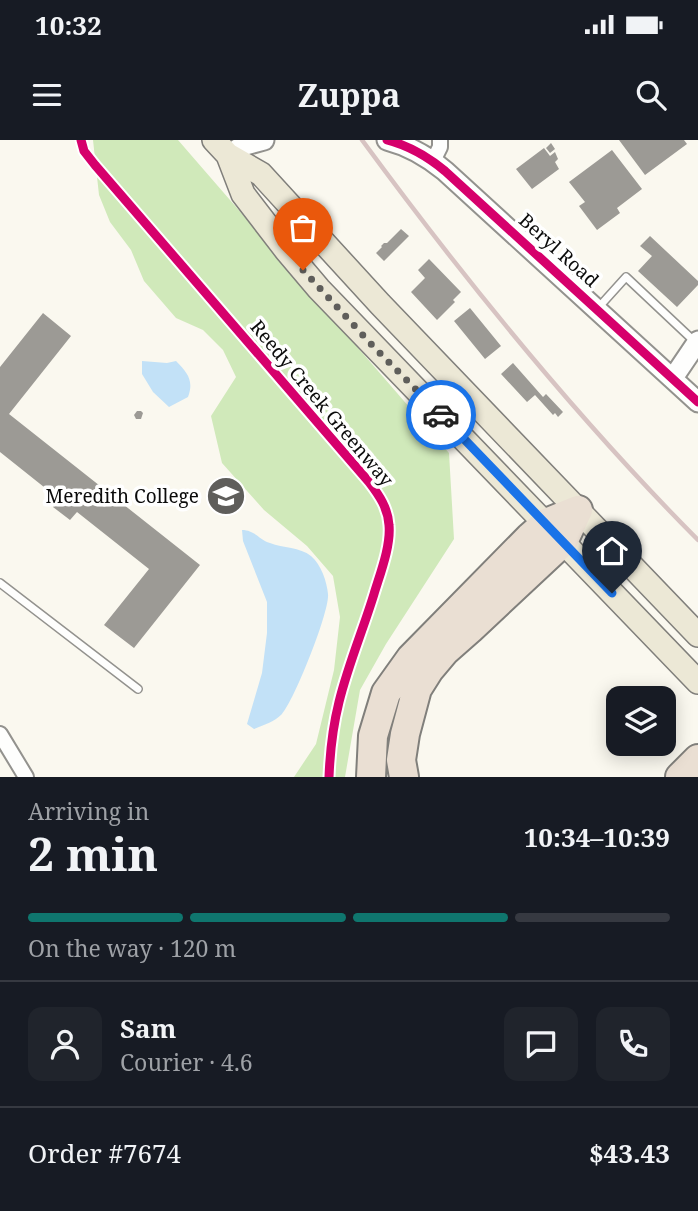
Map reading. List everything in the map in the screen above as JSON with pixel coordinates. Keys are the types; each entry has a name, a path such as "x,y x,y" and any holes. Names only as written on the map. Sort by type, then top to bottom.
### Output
{"highway":[{"path":"404,777 401,760 405,734 417,689 429,670 578,510"},
{"path":"371,777 373,736 386,693 411,658 503,563 555,533"}],"main road":[{"path":"221,148 261,174 380,304 698,635"},
{"path":"221,148 243,194 319,289 698,682"}],"street":[{"path":"221,148 264,140"},
{"name":"Beryl Road","path":"387,140 416,150 433,161 698,402"},
{"path":"433,161 444,141"},
{"path":"673,378 697,342"},
{"path":"0,734 26,777"}],"lane":[{"path":"597,309 626,277 697,342"},
{"path":"0,583 138,689"}],"green space":[{"path":"93,140 178,140 449,453 454,539 386,644 360,690 345,777 294,777 316,744 334,670 340,617 333,576 307,546 264,510 222,463 211,416 236,377 223,350 203,330 176,318 144,281 131,250 110,222 99,195"}],"water":[{"path":"142,361 176,361 189,378 188,397 169,407 153,392 142,374"},
{"path":"242,530 266,542 302,551 311,556 323,574 328,594 317,636 288,706 276,719 254,729 247,724 262,673 267,633 267,602 243,541"}],"building":[{"path":"619,140 684,140 687,144 645,175"},
{"path":"551,143 555,149 550,153 546,148"},
{"path":"544,148 550,156 555,152 558,159 555,162 559,169 532,189 516,169"},
{"path":"612,150 642,189 617,208 620,213 597,230 579,206 585,202 569,182"},
{"path":"401,229 409,236 384,261 376,253"},
{"path":"650,236 698,281 698,285 677,307 638,271 652,256 640,246"},
{"path":"429,259 461,292 437,320 411,292 425,278 418,270"},
{"path":"470,308 501,346 485,359 454,321"},
{"path":"43,313 71,336 9,414 200,565 134,648 104,625 149,569 77,512 70,520 53,507 59,499 0,452 0,367"},
{"path":"513,363 543,397 546,394 563,412 558,417 535,395 527,402 501,374"},
{"path":"137,411 143,413 141,419 136,419 134,415"}],"railway":[{"path":"362,140 440,244 523,346 608,445 698,540"}],"cycle path":[{"name":"Reedy Creek Greenway","path":"81,140 84,151 95,165 369,482 385,507 389,525 387,551 339,702 329,777"},
{"path":"387,140 418,152 445,171 698,402"}],"way so far":[{"path":"303,270 441,415"}],"place":[{"name":"Meredith College","path":"226,496"}],"route":[{"path":"441,415 612,593"}]}
